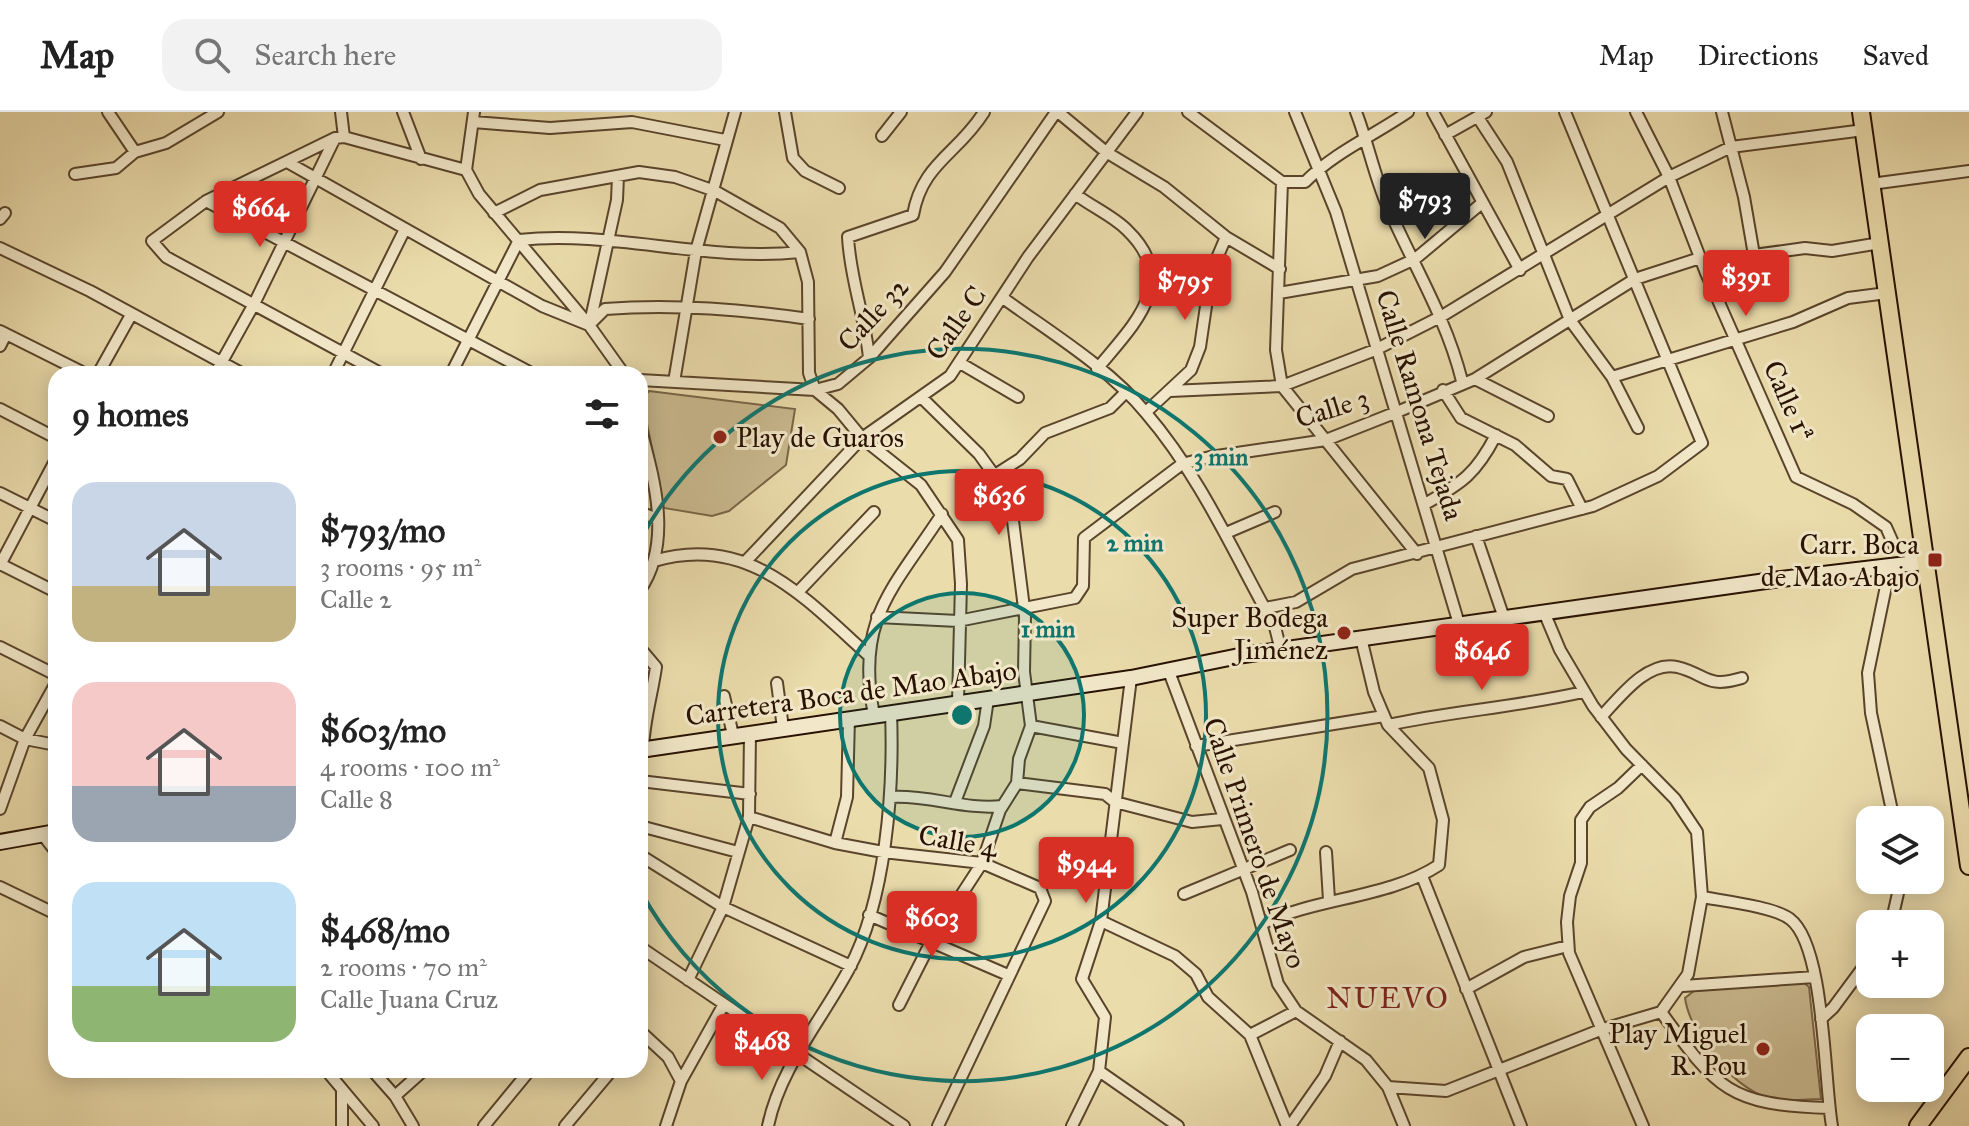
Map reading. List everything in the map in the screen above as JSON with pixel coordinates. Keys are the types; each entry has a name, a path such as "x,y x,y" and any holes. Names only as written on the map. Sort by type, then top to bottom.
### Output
{"main road":[{"path":"1861,112 1969,866"},
{"path":"1918,1126 1969,1057"}],"street":[{"path":"108,112 135,152"},
{"path":"75,174 116,168 135,152 166,143 218,112"},
{"path":"219,366 340,137 341,112"},
{"path":"403,112 421,159"},
{"path":"674,382 696,251 735,112"},
{"path":"785,112 793,158 805,171 839,188"},
{"path":"882,136 901,112"},
{"path":"869,358 866,323 849,267 848,237 913,215 925,176 972,131 984,112"},
{"path":"1057,112 1106,152 1164,187 1226,237 1280,269"},
{"name":"Calle 32","path":"648,380 815,390 838,384 869,358 945,272 1057,112"},
{"name":"Calle C","path":"746,561 862,438 942,384 960,363 1075,194 1137,112"},
{"path":"1188,112 1282,182 1305,182 1332,156 1367,141 1408,112"},
{"path":"1206,124 1214,112"},
{"name":"Calle Ramona Tejada","path":"1295,112 1356,278 1459,624"},
{"path":"1356,112 1367,141 1372,169 1442,316 1462,381"},
{"path":"1433,112 1520,270"},
{"path":"1265,608 1296,602 1352,569 1582,509 1658,476 1702,443 1565,112"},
{"name":"Calle 1ª","path":"1636,112 1669,177 1706,273 1796,477 1853,504 1886,527 1894,545 1924,562"},
{"path":"1722,112 1754,255"},
{"path":"1445,135 1482,115 1507,162 1570,320 1612,377 1638,428"},
{"path":"618,366 589,325 494,213 466,170 473,117 550,128 632,122 725,140"},
{"path":"1170,391 1282,386 1375,350 1442,316 1610,216 1669,177 1731,147 1864,130"},
{"path":"368,366 166,257 152,241 206,201 340,137 466,170"},
{"path":"287,162 542,306 589,325"},
{"path":"1871,184 1969,171"},
{"path":"494,213 540,190 639,172 675,177 715,191 780,228 800,252 808,282 809,373 815,390 838,409 862,438 921,485 958,540 961,584 958,702"},
{"path":"589,325 608,242 618,176"},
{"path":"1282,182 1276,350 1282,386 1417,554"},
{"path":"1075,194 1126,228 1147,252 1153,267 1149,297 1141,316 1097,369"},
{"path":"206,201 517,366"},
{"path":"1279,293 1378,276 1415,259 1482,203"},
{"path":"337,366 405,229"},
{"path":"519,240 558,236 753,257 800,252"},
{"path":"1146,412 1191,370 1200,347 1206,289 1226,237"},
{"path":"456,366 519,240"},
{"path":"1706,273 1754,255 1805,248 1832,251 1880,243"},
{"path":"0,248 226,366"},
{"name":"Calle 3","path":"877,617 958,621 1075,598 1083,586 1084,538 1182,464 1326,440 1397,412 1462,381 1475,379 1635,279 1700,258"},
{"path":"1612,377 1793,322 1848,298 1887,293"},
{"path":"1003,298 1097,369 1146,412 1194,476 1275,627 1281,651"},
{"path":"589,325 605,309 686,306 809,319"},
{"path":"102,366 131,315"},
{"path":"0,346 3,332 70,366"},
{"path":"960,363 1018,397"},
{"path":"1475,379 1548,416"},
{"path":"1443,390 1461,418 1515,445 1551,476 1567,479 1582,509"},
{"path":"995,475 1020,459 1045,433 1110,408 1125,393"},
{"path":"899,1005 932,940 982,863 1002,806 1017,783 1019,759 1031,726 1026,694 1025,616 1010,497 995,475 922,398"},
{"path":"0,409 48,434"},
{"path":"1425,504 1466,482 1483,461 1496,435"},
{"path":"648,471 657,519 658,549 648,573"},
{"path":"48,473 0,565 48,588"},
{"path":"0,493 48,517"},
{"path":"798,592 874,512"},
{"path":"1226,533 1275,512"},
{"path":"874,715 867,654 877,617 896,581 942,514"},
{"path":"648,515 657,519"},
{"path":"1476,536 1504,618"},
{"path":"654,561 677,554 746,561 798,592 867,654"},
{"name":"Carretera Boca de Mao Abajo","path":"648,749 1131,678 1168,669 1361,638 1924,562"},
{"path":"1890,567 1868,673 1871,713 1891,806"},
{"path":"1388,1087 1446,1091 1497,1068 1600,1030 1661,1012 1683,986 1702,897 1700,847 1692,822 1583,692 1544,612"},
{"path":"1261,924 1329,900 1373,892 1422,876 1439,865 1443,820 1429,768 1386,720 1361,638"},
{"path":"0,647 48,671"},
{"path":"648,658 656,667 653,694 648,706"},
{"path":"1601,717 1633,684 1652,671 1675,666 1707,682 1726,683 1742,678"},
{"name":"Calle Primero de Mayo","path":"1168,669 1261,924 1278,984 1296,1011 1366,1060 1388,1087 1404,1126"},
{"path":"1072,1126 1099,1071 1105,1017 1082,979 1101,921 1131,678"},
{"path":"777,683 783,728"},
{"path":"1196,746 1537,703 1583,692"},
{"path":"724,696 733,735"},
{"path":"0,809 25,739 48,697"},
{"path":"955,802 984,726 988,699"},
{"path":"768,1126 775,1094 851,966 869,915 892,797 891,712"},
{"path":"835,843 847,797 849,718"},
{"path":"0,726 25,739 48,743"},
{"path":"1031,726 1123,743"},
{"path":"688,980 723,907 749,817 750,733"},
{"path":"1642,765 1618,788 1590,807 1581,820 1581,863 1568,906 1568,946 1600,1030 1643,1126"},
{"path":"648,782 750,794"},
{"path":"1017,783 1105,794 1115,802 1192,822 1222,819"},
{"path":"1961,795 1969,821"},
{"path":"892,797 917,796 977,809 1002,806"},
{"name":"Calle 4","path":"749,817 835,843 883,852 982,863 1040,888 1045,894 1045,901 938,1126"},
{"path":"648,828 738,852"},
{"path":"0,842 48,833"},
{"path":"1184,894 1290,850"},
{"path":"1326,852 1329,900"},
{"path":"648,860 723,907 851,966"},
{"path":"1422,876 1521,1126"},
{"path":"0,887 48,910"},
{"path":"1702,897 1788,916 1802,934 1815,977 1832,1126"},
{"path":"869,915 1008,975"},
{"path":"1101,921 1175,956 1196,974 1208,997 1250,1035 1288,1126"},
{"path":"1466,989 1524,957 1568,946"},
{"path":"648,952 904,1126"},
{"path":"1683,986 1815,977"},
{"path":"1821,1019 1856,977"},
{"path":"666,1126 681,1081 724,1004"},
{"path":"1250,1035 1296,1011"},
{"path":"1661,1012 1703,1069 1728,1089 1775,1106 1829,1108"},
{"path":"648,1041 668,1057 681,1081"},
{"path":"1288,1126 1325,1076 1340,1041"},
{"path":"1099,1071 1178,1126"},
{"path":"333,1078 373,1126"},
{"path":"379,1078 395,1096 413,1126"},
{"path":"395,1096 415,1078"},
{"path":"484,1126 523,1078"},
{"path":"565,1126 605,1078"},
{"path":"342,1089 342,1126"}],"shaded area":[{"name":"Play de Guaros","path":"648,392 795,409 786,465 729,511 712,516 664,508 648,429"},
{"name":"Play Miguel R. Pou","path":"1802,981 1809,987 1821,1099 1777,1100 1762,1096 1746,1087 1718,1061 1696,1029 1685,998 1694,991"}],"place":[{"name":"Play de Guaros","path":"720,437"},
{"name":"Carr. Boca de Mao Abajo","path":"1935,560"},
{"name":"Super Bodega Jiménez","path":"1344,633"},
{"name":"Play Miguel R. Pou","path":"1763,1049"}],"district":[{"name":"NUEVO","path":"1388,998"}]}
